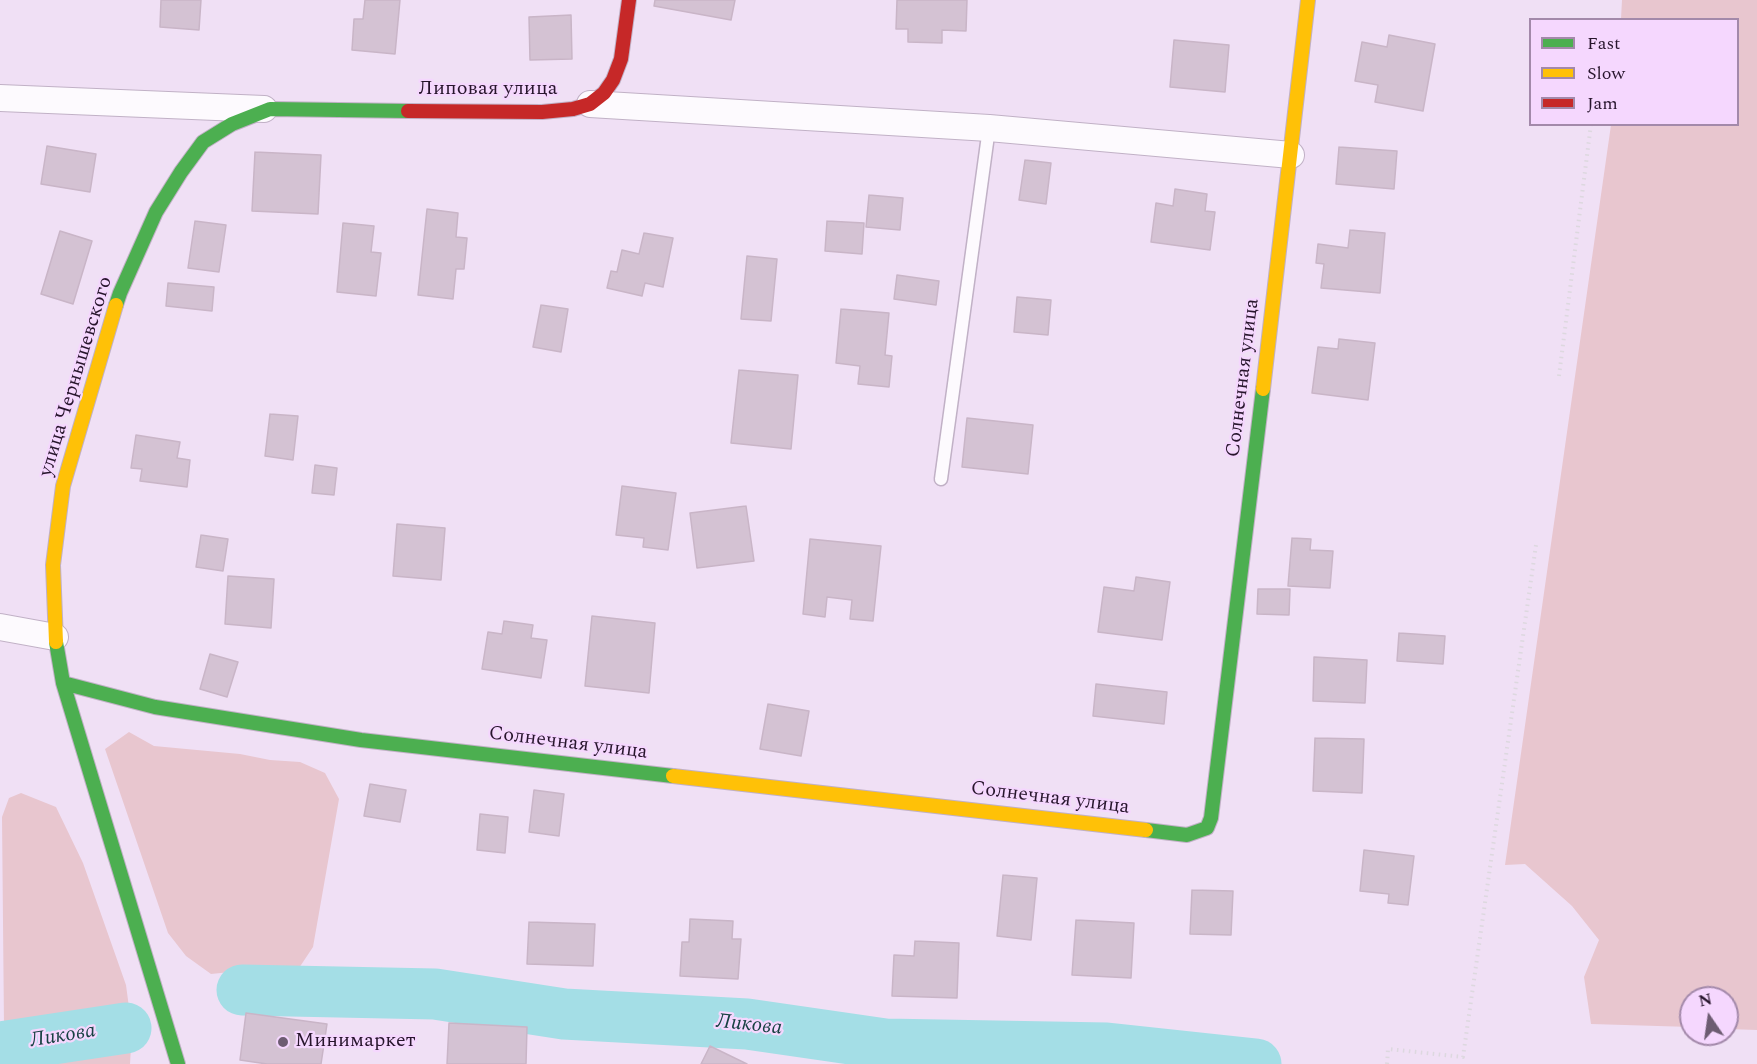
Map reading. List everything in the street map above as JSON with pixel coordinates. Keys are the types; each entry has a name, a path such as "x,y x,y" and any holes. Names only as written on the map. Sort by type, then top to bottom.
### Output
{"street":[{"path":"590,104 604,93 613,80 621,60 629,0"},
{"name":"Солнечная улица","path":"63,683 155,707 361,740 1187,835 1207,828 1211,818 1308,0"},
{"path":"0,98 270,109"},
{"path":"590,104 989,128 1291,155"},
{"name":"Липовая улица","path":"270,109 542,112 573,109 590,104"},
{"name":"улица Чернышевского","path":"178,1064 63,683 56,641 53,565 63,486 86,404 120,293 156,212 203,142 232,124 270,109"},
{"path":"0,627 56,641"}],"lane":[{"path":"941,479 989,128"}],"path":[{"path":"1559,376 1591,126"},
{"path":"1388,1064 1388,1049 1463,1057 1536,545"}],"shaded area":[{"path":"1622,0 1757,0 1757,1030 1739,1029 1739,986 1679,986 1679,1027 1591,1024 1584,977 1599,940 1572,906 1525,864 1505,865 1611,126 1739,126 1739,18 1621,18"},
{"path":"129,732 154,746 300,762 325,773 339,799 313,947 297,971 269,982 240,971 211,974 186,956 168,933 105,749"},
{"path":"21,793 56,807 83,863 126,985 132,1030 130,1064 0,1064 0,1029 4,1027 2,817 9,798"}],"building":[{"path":"161,0 201,0 199,30 160,27"},
{"path":"365,0 400,0 395,54 352,50 354,19 363,19"},
{"path":"655,0 735,0 731,20 654,6"},
{"path":"897,0 967,0 966,31 942,30 942,43 908,42 908,29 896,29"},
{"path":"571,15 572,59 530,60 529,17"},
{"path":"1389,35 1435,44 1423,111 1375,102 1378,85 1355,81 1362,42 1387,47"},
{"path":"1174,40 1229,45 1225,92 1170,87"},
{"path":"47,146 96,154 90,192 41,184"},
{"path":"1339,147 1397,151 1394,189 1336,184"},
{"path":"255,152 321,155 318,214 252,211"},
{"path":"1025,160 1051,163 1046,204 1019,200"},
{"path":"1175,189 1207,194 1205,211 1215,212 1210,250 1151,242 1156,203 1173,206"},
{"path":"869,195 903,198 900,230 866,227"},
{"path":"427,209 458,213 456,237 467,238 464,269 456,269 453,299 418,295"},
{"path":"195,221 226,225 219,272 188,268"},
{"path":"827,221 864,223 862,254 825,251"},
{"path":"343,223 374,226 371,252 381,253 376,296 337,292"},
{"path":"1350,230 1385,233 1380,293 1321,288 1324,264 1316,263 1318,244 1348,248"},
{"path":"60,231 92,241 73,304 41,294"},
{"path":"644,233 673,238 663,287 645,283 642,296 607,288 611,271 617,272 622,250 639,254"},
{"path":"747,256 777,259 771,321 741,319"},
{"path":"897,275 939,281 936,305 894,299"},
{"path":"168,283 214,287 212,311 166,306"},
{"path":"1017,297 1051,300 1048,335 1014,332"},
{"path":"541,305 568,309 561,352 533,347"},
{"path":"841,309 889,313 885,355 892,356 889,387 858,384 860,366 836,363"},
{"path":"1339,339 1375,343 1368,400 1312,393 1318,347 1338,349"},
{"path":"739,370 798,375 791,449 731,443"},
{"path":"270,414 298,416 293,460 265,456"},
{"path":"967,418 1033,425 1028,474 962,467"},
{"path":"136,435 180,442 177,458 190,460 187,487 140,481 142,469 131,468"},
{"path":"315,465 337,468 334,495 312,493"},
{"path":"622,486 676,493 668,550 643,547 644,538 616,535"},
{"path":"746,506 754,561 697,568 690,513"},
{"path":"397,524 445,528 441,580 393,576"},
{"path":"201,535 228,539 223,571 196,567"},
{"path":"1292,538 1311,539 1310,550 1333,551 1330,588 1288,586"},
{"path":"810,539 881,546 873,621 850,619 852,600 827,597 825,617 803,614"},
{"path":"228,576 274,579 271,628 225,624"},
{"path":"1136,577 1170,582 1162,640 1098,632 1104,587 1134,591"},
{"path":"1258,589 1290,589 1289,615 1257,614"},
{"path":"592,616 655,623 649,693 585,686"},
{"path":"504,621 533,625 531,638 547,640 541,678 482,669 488,632 502,634"},
{"path":"1399,633 1445,636 1443,664 1397,661"},
{"path":"210,654 238,662 227,697 200,689"},
{"path":"1314,657 1367,660 1365,703 1313,701"},
{"path":"1096,684 1167,692 1164,724 1093,716"},
{"path":"768,704 809,711 801,756 760,749"},
{"path":"1315,738 1364,739 1362,793 1313,791"},
{"path":"370,784 406,790 400,822 364,816"},
{"path":"534,790 564,794 559,836 529,832"},
{"path":"480,814 508,817 505,853 477,850"},
{"path":"1364,850 1414,856 1408,905 1388,903 1389,894 1360,891"},
{"path":"1003,875 1037,878 1031,940 997,936"},
{"path":"1192,890 1233,891 1231,935 1190,934"},
{"path":"690,919 733,921 732,939 741,939 738,979 680,976 682,942 689,942"},
{"path":"1076,920 1134,923 1131,978 1072,975"},
{"path":"529,922 595,924 593,966 527,964"},
{"path":"915,941 959,943 957,998 892,996 894,955 914,956"},
{"name":"Минимаркет","path":"246,1013 327,1024 321,1064 267,1064 240,1060"},
{"path":"449,1023 527,1027 526,1064 447,1064"},
{"path":"710,1046 747,1064 701,1064"}],"waterway":[{"name":"Ликова","path":"242,990 435,994 564,1014 747,1024 885,1044 1107,1048 1256,1064"},
{"name":"Ликова","path":"0,1047 126,1028"}],"traffic: fast":[{"path":"116,305 156,212 203,142 232,124 270,109 408,111"},
{"path":"1146,830 1187,835 1207,828 1211,818 1263,389"},
{"path":"56,642 63,683 178,1064"},
{"path":"63,683 155,707 361,740 673,776"}],"traffic: slow":[{"path":"1263,389 1308,0"},
{"path":"56,642 53,565 63,486 116,305"},
{"path":"673,776 1146,830"}],"traffic: jam":[{"path":"408,111 542,112 573,109 590,104 604,93 613,80 621,59 629,0"}],"place":[{"name":"Минимаркет","path":"283,1042"}]}
